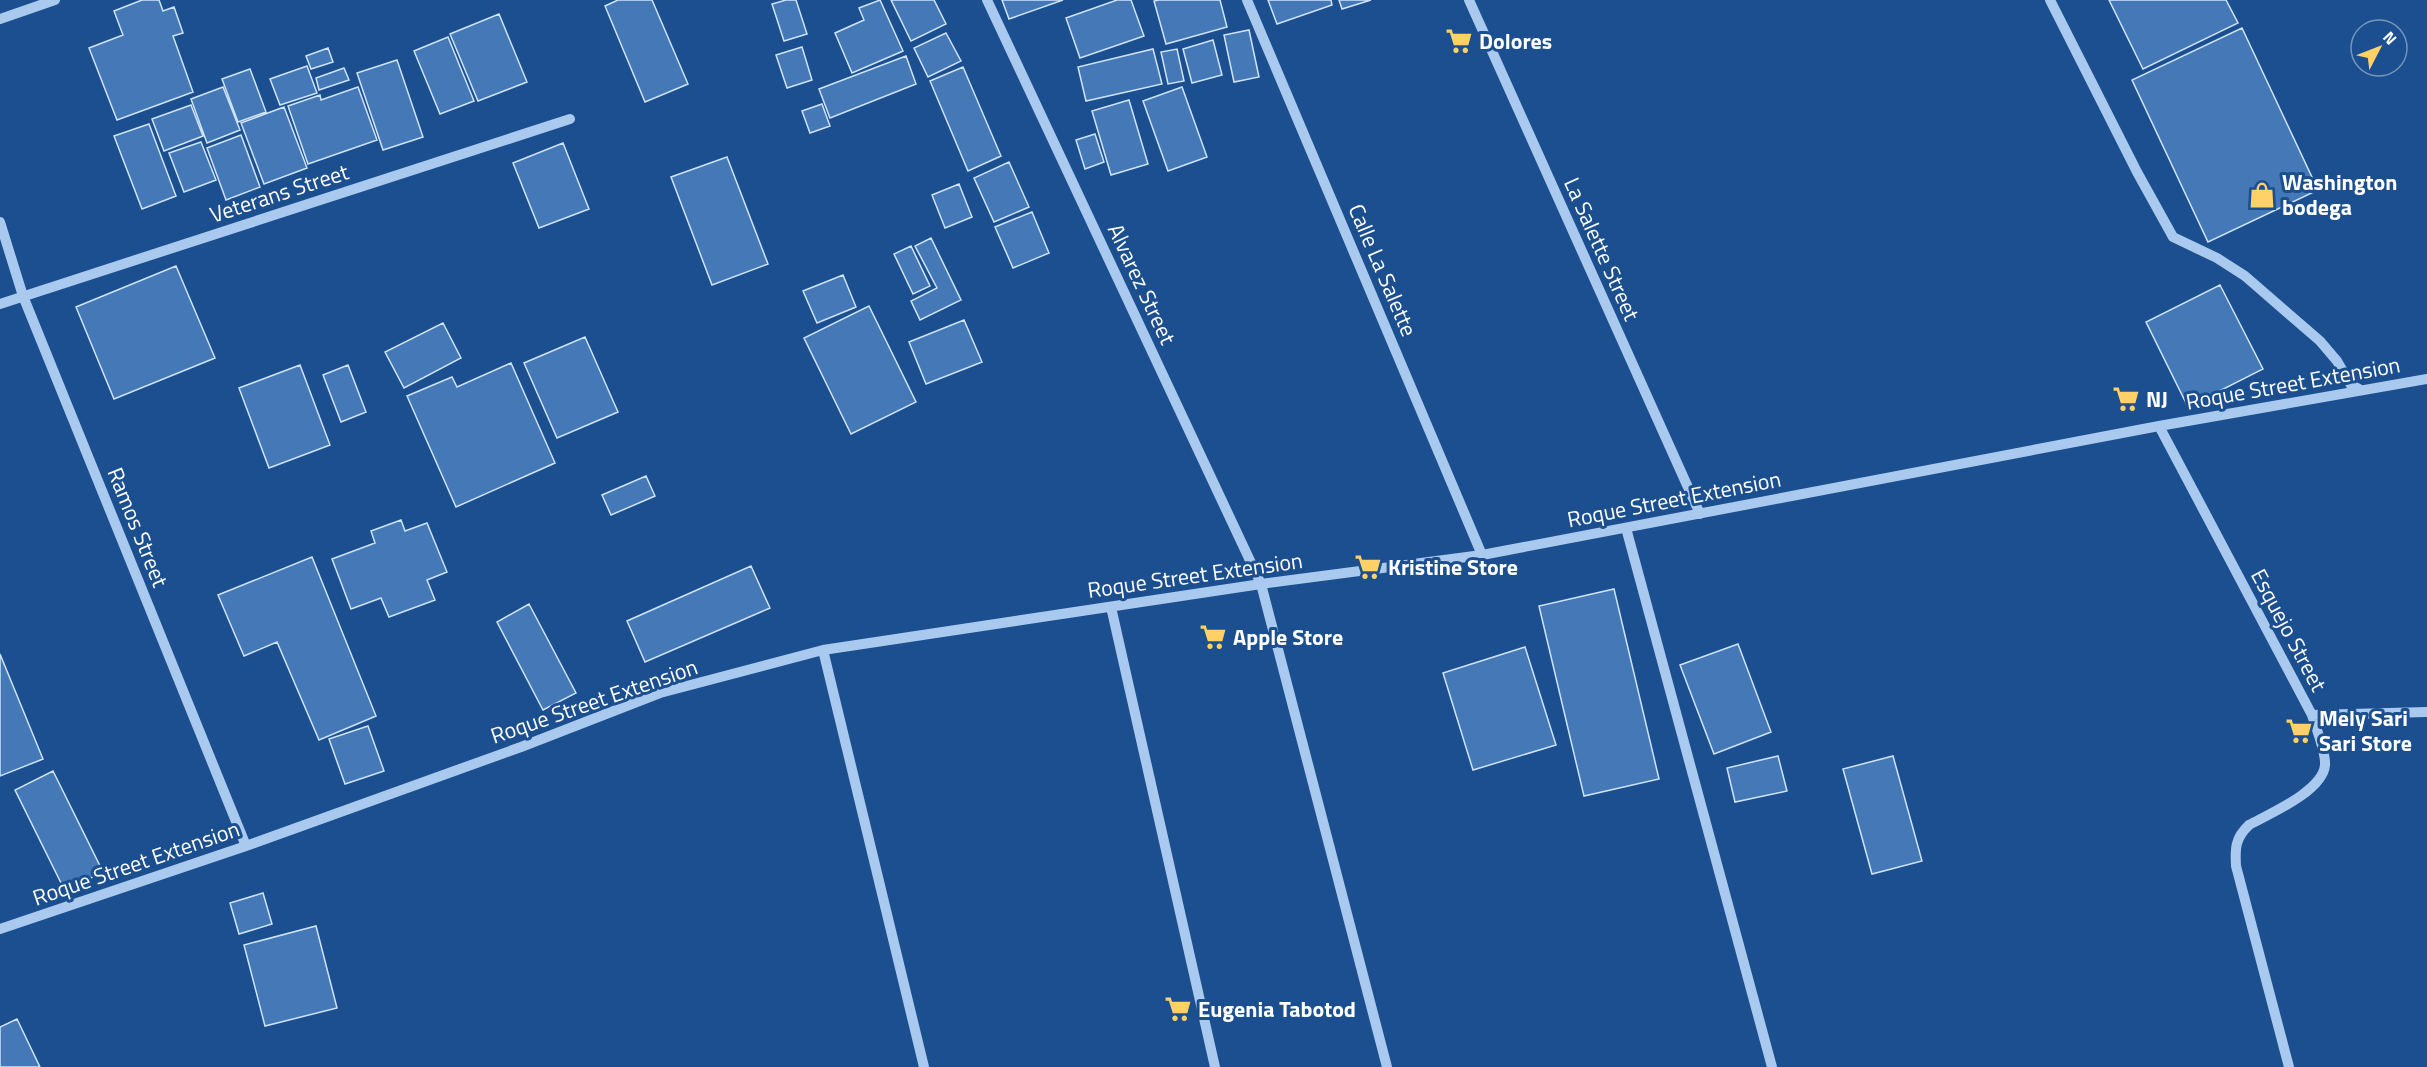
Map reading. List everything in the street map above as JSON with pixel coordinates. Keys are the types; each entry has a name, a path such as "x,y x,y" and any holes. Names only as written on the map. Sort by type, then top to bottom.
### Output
{"street":[{"path":"0,19 55,0"},
{"name":"Alvarez Street","path":"987,0 1261,584 1387,1067"},
{"name":"Calle La Salette","path":"1247,0 1482,555"},
{"name":"La Salette Street","path":"1470,0 1700,514"},
{"path":"2050,0 2137,172 2173,237 2217,258 2246,276 2320,341 2337,361 2351,385 2359,389"},
{"name":"Veterans Street","path":"0,304 570,119"},
{"name":"Ramos Street","path":"0,222 23,296 246,846"},
{"name":"Roque Street Extension","path":"0,929 246,846 521,747 660,693 823,650 1261,584 1482,555 2159,426 2359,389 2427,379"},
{"name":"Esquejo Street","path":"2159,426 2312,715 2325,763 2324,772 2305,794 2249,825 2241,832 2235,845 2236,866 2289,1067"},
{"path":"1626,528 1773,1067"},
{"path":"1111,607 1215,1067"},
{"path":"823,650 924,1067"},
{"path":"2312,715 2427,712"}],"building":[{"path":"142,0 159,0 163,11 174,7 183,33 173,36 193,92 117,120 89,48 123,35 114,11"},
{"path":"618,0 652,0 688,84 645,102 605,6"},
{"path":"796,0 807,34 784,41 772,4"},
{"path":"880,0 903,51 852,73 835,33 864,20 859,8"},
{"path":"891,0 934,0 946,24 911,41"},
{"path":"1002,0 1063,0 1009,19"},
{"path":"1117,0 1131,0 1144,36 1080,58 1066,18"},
{"path":"1220,0 1227,27 1166,44 1154,1"},
{"path":"1268,0 1331,0 1332,5 1277,24"},
{"path":"1339,0 1371,0 1342,9"},
{"path":"2109,0 2226,0 2238,23 2143,69"},
{"path":"499,14 527,82 478,101 450,34"},
{"path":"2242,28 2318,190 2208,242 2132,80"},
{"path":"1249,30 1259,77 1234,82 1224,35"},
{"path":"946,33 961,61 928,77 914,48"},
{"path":"448,37 474,101 440,114 414,51"},
{"path":"1213,40 1222,75 1192,83 1183,49"},
{"path":"802,47 812,80 787,88 776,55"},
{"path":"328,48 333,62 311,69 306,56"},
{"path":"1153,49 1162,84 1086,101 1078,67"},
{"path":"1177,49 1184,81 1168,84 1161,52"},
{"path":"906,56 916,84 830,118 819,89"},
{"path":"397,60 423,137 383,150 357,73"},
{"path":"307,66 317,93 280,105 270,79"},
{"path":"963,67 1001,156 968,171 930,81"},
{"path":"344,68 349,80 319,90 316,78"},
{"path":"250,69 266,112 238,122 222,79"},
{"path":"223,87 240,130 207,143 191,99"},
{"path":"358,87 377,140 308,164 288,106 320,95 321,100"},
{"path":"1182,87 1207,157 1168,171 1143,101"},
{"path":"1129,100 1148,164 1111,175 1092,111"},
{"path":"822,104 830,126 810,133 802,111"},
{"path":"191,105 203,136 164,151 152,119"},
{"path":"284,107 307,168 264,184 241,123"},
{"path":"149,124 176,196 142,209 114,136"},
{"path":"1095,134 1104,162 1085,169 1076,140"},
{"path":"241,135 260,187 226,200 207,148"},
{"path":"201,142 216,180 184,192 169,153"},
{"path":"563,143 589,209 539,228 513,163"},
{"path":"727,157 768,264 712,285 671,177"},
{"path":"1009,162 1029,207 994,222 974,178"},
{"path":"959,184 972,217 945,228 932,195"},
{"path":"1032,212 1049,253 1013,268 995,227"},
{"path":"931,238 961,300 920,320 911,301 937,288 915,246"},
{"path":"911,246 930,286 913,294 894,254"},
{"path":"176,266 215,358 114,399 76,307"},
{"path":"843,275 856,307 817,323 803,291"},
{"path":"2220,285 2263,369 2188,407 2146,322"},
{"path":"869,306 916,402 851,434 804,338"},
{"path":"964,320 982,362 926,384 909,342"},
{"path":"443,323 461,358 404,388 385,352"},
{"path":"585,337 618,412 557,438 524,363"},
{"path":"511,363 555,463 456,507 407,396 452,377 457,387"},
{"path":"300,365 330,445 269,468 239,388"},
{"path":"348,365 366,412 341,422 323,375"},
{"path":"646,476 655,496 611,515 602,495"},
{"path":"401,520 405,531 427,523 447,572 427,580 435,600 389,617 381,598 351,609 332,559 375,543 371,531"},
{"path":"312,557 376,716 319,740 277,642 244,656 218,595"},
{"path":"751,566 770,608 645,662 627,621"},
{"path":"1614,589 1659,779 1584,796 1539,606"},
{"path":"529,604 576,693 543,710 497,622"},
{"path":"1738,644 1771,732 1714,754 1680,665"},
{"path":"1525,647 1556,745 1473,770 1443,673"},
{"path":"0,654 43,759 0,776"},
{"path":"368,726 384,771 345,784 329,739"},
{"path":"1778,756 1787,791 1735,802 1727,768"},
{"path":"1893,756 1922,861 1872,874 1843,769"},
{"path":"53,771 103,872 65,891 15,790"},
{"path":"263,893 272,924 239,934 230,903"},
{"path":"316,926 337,1008 265,1026 244,945"},
{"path":"17,1019 40,1067 0,1067 0,1027"}],"place":[{"name":"Dolores","path":"1459,41"},
{"name":"Washington bodega","path":"2262,195"},
{"name":"NJ","path":"2126,399"},
{"name":"Kristine Store","path":"1368,567"},
{"name":"Apple Store","path":"1213,637"},
{"name":"Mely Sari Sari Store","path":"2299,731"},
{"name":"Eugenia Tabotod","path":"1178,1009"}]}
